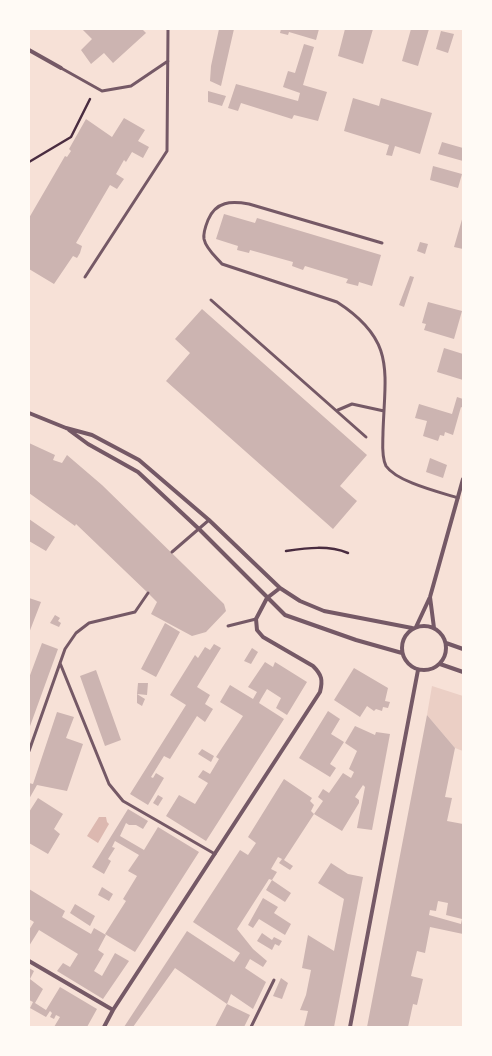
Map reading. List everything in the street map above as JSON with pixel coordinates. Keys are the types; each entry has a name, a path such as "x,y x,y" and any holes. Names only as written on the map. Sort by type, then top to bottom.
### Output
{"street":[{"path":"29,50 61,68"},
{"path":"29,413 66,428 92,435 139,460 209,520 280,588 300,601 324,610 414,628 428,626 434,628 439,632 446,643 446,650 440,664 430,670 418,670 408,664 402,653 403,641 414,628 430,597 463,479"},
{"path":"66,428 88,444 138,472 199,529 285,615 356,640 402,653"},
{"path":"104,1027 113,1010 320,692 323,681 319,672 313,666 264,637 257,630 256,619 267,598 280,588"},
{"path":"430,597 434,628"},
{"path":"446,643 463,649"},
{"path":"440,664 463,672"},
{"path":"350,1027 418,670"},
{"path":"29,961 113,1010"}],"lane":[{"path":"85,277 167,151 168,29"},
{"path":"61,68 102,91 131,86 168,61"},
{"path":"382,243 249,204 233,202 219,204 210,215 205,226 204,238 210,251 222,264 336,302 353,313 376,340 383,356 386,374 382,450 386,465 395,475 458,498"},
{"path":"211,300 338,410 366,437"},
{"path":"338,410 352,404 384,411"},
{"path":"172,552 209,520"},
{"path":"29,751 65,649 76,633 89,623 135,612 148,593"},
{"path":"228,626 256,619"},
{"path":"60,664 109,784 123,801 215,854"},
{"path":"251,1027 274,980"}],"path":[{"path":"29,162 71,137 95,88"},
{"path":"286,551 315,548 338,549 348,553"}],"shaded area":[{"path":"432,686 463,696 463,751 455,748 427,715"},
{"path":"99,817 106,817 109,824 98,843 87,836"}],"building":[{"path":"82,29 142,29 146,33 113,63 104,53 91,64 81,50 92,39"},
{"path":"219,29 234,29 221,86 210,81 211,66"},
{"path":"281,29 319,29 316,40 289,32 288,35 280,33"},
{"path":"345,29 373,29 363,64 338,56"},
{"path":"411,29 429,29 418,66 402,61"},
{"path":"441,31 454,34 448,53 436,49"},
{"path":"304,44 314,47 303,85 327,92 318,121 294,115 292,119 241,103 238,111 228,108 236,84 298,101 300,93 283,87 288,71 295,73"},
{"path":"208,91 226,96 222,106 208,102"},
{"path":"353,98 379,106 381,98 432,113 420,154 395,146 392,156 386,155 389,145 344,131"},
{"path":"124,118 145,130 138,141 149,147 143,158 132,152 126,162 124,160 116,174 124,179 117,189 110,185 76,243 82,246 80,253 77,258 73,256 54,284 29,269 29,218 65,156 67,157 71,151 69,149 86,119 112,137"},
{"path":"442,142 463,148 463,161 438,154"},
{"path":"433,166 462,174 458,188 430,180"},
{"path":"224,214 255,223 257,218 381,255 372,286 359,282 358,286 346,283 348,279 305,266 303,270 292,266 293,262 250,250 249,253 237,250 238,246 216,239"},
{"path":"463,216 463,249 454,247"},
{"path":"420,242 428,244 425,254 417,251"},
{"path":"410,276 414,277 404,307 399,305"},
{"path":"428,302 462,311 454,339 424,330 426,324 422,323"},
{"path":"202,309 367,455 340,486 357,501 333,529 166,381 190,353 175,339"},
{"path":"444,348 463,354 463,380 437,372"},
{"path":"457,397 463,399 463,408 461,407 453,435 445,432 444,436 440,435 438,441 423,436 427,421 415,418 419,404 452,414"},
{"path":"29,443 55,455 53,460 62,463 67,455 102,485 224,604 226,611 206,632 192,636 151,614 157,602 148,593 76,524 75,526 29,493"},
{"path":"430,458 447,465 443,478 426,472"},
{"path":"29,519 55,537 46,551 29,541"},
{"path":"29,598 41,602 29,633"},
{"path":"55,615 60,618 58,621 61,623 59,627 50,623"},
{"path":"165,623 180,632 156,677 141,669"},
{"path":"42,643 58,649 29,729 29,678"},
{"path":"214,644 221,648 197,687 210,695 205,704 213,709 205,722 197,716 170,759 164,756 151,777 153,778 156,773 164,778 148,805 130,794 186,705 170,695 195,655 198,658 205,647 210,650"},
{"path":"252,648 258,652 251,664 244,661"},
{"path":"265,662 273,667 275,662 307,682 287,715 276,708 281,698 267,689 259,703 284,719 206,841 166,816 179,795 195,804 208,783 198,777 203,770 210,774 219,759 216,757 243,716 220,702 230,685 253,699 257,692 248,687"},
{"path":"354,668 388,688 385,701 390,702 388,708 383,707 382,711 376,709 374,711 367,706 360,717 334,700"},
{"path":"96,670 121,740 105,746 80,676"},
{"path":"138,683 148,683 147,695 137,694"},
{"path":"137,694 145,699 142,706 137,703"},
{"path":"328,711 340,719 331,734 344,742 330,764 336,768 330,777 299,758"},
{"path":"57,712 74,717 66,738 83,744 67,791 37,785 29,799 29,783 33,784"},
{"path":"427,715 455,748 445,797 452,798 447,821 463,824 463,934 430,927 425,953 417,951 411,976 423,979 417,1005 413,1004 408,1027 367,1027","holes":["438,901 448,903 446,915 462,919 461,924 429,915 430,910 436,911"]},
{"path":"355,726 375,735 376,732 390,734 372,830 357,828 365,787 363,785 355,797 359,800 359,803 342,831 314,814 323,801 318,797 323,789 329,793 343,773 351,778 354,772 349,769 357,751 345,743"},
{"path":"202,749 214,756 211,762 198,754"},
{"path":"284,779 312,798 310,801 314,805 311,811 314,814 284,860 293,866 290,870 279,863 282,859 278,857 271,869 277,872 272,880 269,879 237,929 253,949 267,961 263,967 250,959 245,968 266,982 253,1009 231,994 227,1004 175,968 133,1027 124,1027 187,931 234,962 240,953 193,922 240,850 248,855 256,843 248,837"},
{"path":"158,795 163,798 158,806 153,803"},
{"path":"38,798 63,814 54,829 60,834 48,854 29,843 29,812"},
{"path":"128,809 148,821 143,829 136,825 129,825 126,823 120,836 144,850 158,827 199,852 135,952 105,934 126,901 123,899 137,876 128,871 139,855 115,841 112,847 115,848 108,859 111,861 104,874 92,867"},
{"path":"331,863 348,874 363,877 334,1027 304,1027 308,1011 300,1010 306,995 311,970 302,968 308,935 334,951 344,899 318,883"},
{"path":"272,880 291,893 285,902 266,890"},
{"path":"102,887 113,894 109,901 98,895"},
{"path":"29,889 65,911 62,917 91,934 94,928 106,935 98,950 104,954 94,971 102,976 115,953 129,961 103,999 57,971 63,963 70,967 78,954 39,930 29,946 29,930 34,922 29,919"},
{"path":"263,898 278,907 274,913 291,924 285,935 259,919 253,928 248,925"},
{"path":"75,904 95,916 90,926 70,913"},
{"path":"262,933 272,940 274,937 282,941 279,946 275,944 272,950 257,941"},
{"path":"29,968 34,971 30,979 43,989 35,1003 46,1010 60,987 97,1009 87,1027 54,1027 60,1017 56,1015 54,1019 50,1017 52,1013 50,1011 46,1017 30,1008 33,1002 29,1000"},
{"path":"281,978 288,983 282,999 273,996"},
{"path":"227,1004 250,1015 244,1027 215,1027"}]}
